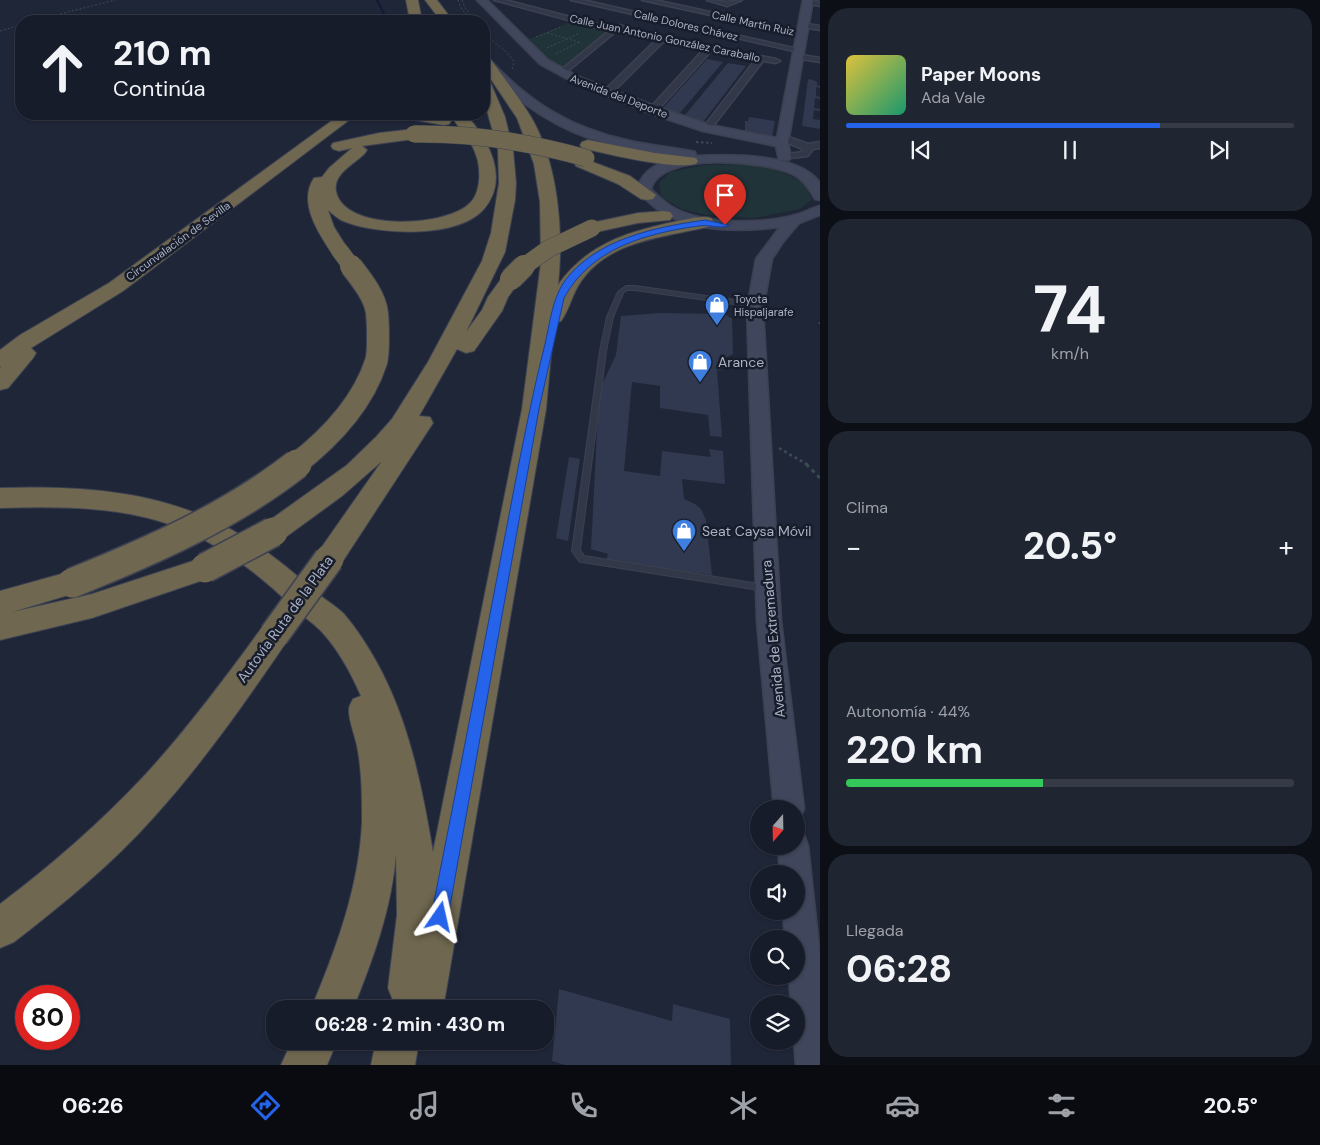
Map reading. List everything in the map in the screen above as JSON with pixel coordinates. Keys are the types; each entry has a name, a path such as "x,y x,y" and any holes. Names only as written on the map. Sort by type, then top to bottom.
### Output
{"highway":[{"path":"412,0 415,15"},
{"path":"431,0 442,15"},
{"path":"490,69 524,118 542,164 549,202 551,262 534,409"},
{"path":"0,627 92,606 205,568 273,532 341,484 386,442 407,416 435,372 494,256 501,231 508,190 507,149 490,98"},
{"name":"Circunvalación de Sevilla","path":"0,360 28,340 116,287 227,206 336,120"},
{"path":"359,150 341,163 328,183 331,202 338,209 355,219 392,227 428,226 450,221 469,213 479,204 487,178 486,161 481,145 454,120"},
{"path":"462,120 618,165 669,164"},
{"path":"227,206 255,194 287,171 326,150 365,140 414,134 497,137 585,155 647,195"},
{"path":"0,604 72,583 166,544 210,522 298,464 322,445 351,415 361,401 376,369 380,332 377,313 363,282 324,227 317,203 320,180 329,165 348,153 392,142 416,139 459,138 585,155 690,161"},
{"path":"466,346 492,311 498,297 511,279 536,255 564,239 592,228 638,218 660,216 685,217"},
{"path":"424,1000 534,409 556,309 564,290 575,274 597,255 620,243 670,228 705,222"},
{"name":"Autovía Ruta de la Plata","path":"0,928 78,866 140,805 185,754 223,706 329,559 420,425 466,346 485,298 494,256"},
{"path":"0,372 116,287"},
{"path":"0,383 25,353"},
{"path":"0,498 39,496 93,500 144,508 185,520 234,544 284,579 339,631 372,684 386,715 400,770 411,830 417,889 414,955 406,1000"},
{"path":"315,609 322,626 353,674 359,690 369,721 380,784 377,862 360,938 336,1000"},
{"path":"303,1065 311,1050"},
{"path":"393,1065 396,1050"},
{"path":"410,1065 413,1050"}],"main road":[{"name":"Avenida del Deporte","path":"482,0 539,57 562,73 608,93 707,128 783,141"},
{"path":"785,162 783,141 808,1"},
{"path":"490,66 521,97 541,112 565,125 600,137 644,148 721,159"},
{"path":"740,159 769,151 783,141"},
{"path":"819,209 794,220 725,225 685,217 668,210 647,195 644,189 645,182 658,169 669,164 690,161 740,159 785,162 813,177 820,196"},
{"path":"725,225 756,246 776,239 794,220"},
{"name":"Avenida de Extremadura","path":"756,246 756,305 769,621 788,800"},
{"path":"802,920 813,985 814,1065"}],"street":[{"name":"Calle Juan Antonio González Caraballo","path":"497,0 614,30 776,61"},
{"name":"Calle Dolores Chávez","path":"574,0 798,53 820,60"},
{"name":"Calle Martín Ruiz","path":"645,0 803,29 820,28"},
{"path":"710,0 727,4 739,0"},
{"path":"808,1 820,4"},
{"path":"562,73 614,30 632,23"},
{"path":"608,93 661,39"},
{"path":"653,110 709,48"},
{"path":"707,128 761,58"},
{"path":"783,141 807,147 820,145"},
{"path":"785,162 805,154 808,149 807,147"}],"lane":[{"path":"756,305 635,288 626,288 620,292 610,317 603,351 576,552 582,559 768,588"}],"path":[{"path":"56,15 115,0"},
{"path":"61,15 120,0"},
{"path":"458,0 468,15"},
{"path":"462,0 465,8 471,15"},
{"path":"524,43 577,20"},
{"path":"0,30 15,26"},
{"path":"539,57 551,46 596,26"},
{"path":"548,33 594,46"},
{"path":"490,42 509,55 512,66"},
{"path":"539,57 562,51 580,42"},
{"path":"551,46 581,58"},
{"path":"762,441 784,450 809,466 820,478"}],"shaded area":[{"path":"573,21 608,31 566,66 550,61 527,40"},
{"path":"743,164 778,170 803,182 812,199 800,209 755,218 706,215 681,209 661,197 659,183 670,172 704,165"}],"building":[{"path":"707,59 723,62 679,114 663,108"},
{"path":"728,63 746,66 703,122 685,115"},
{"path":"808,79 817,82 817,85 820,86 820,88 816,87 816,96 820,97 820,99 815,98 814,108 820,109 820,111 814,110 813,119 820,120 820,129 802,126"},
{"path":"749,117 775,121 772,136 745,132 745,121 748,121"},
{"path":"659,313 725,314 732,319 733,354 720,361 721,371 717,370 722,437 710,436 708,415 660,408 660,386 632,382 624,471 660,476 662,451 711,457 709,449 723,451 725,484 682,479 684,499 701,509 706,520 712,575 606,561 608,554 591,549 599,391 616,355 621,316"},
{"path":"569,457 580,459 568,541 556,538"},
{"path":"559,989 672,1021 673,1004 730,1019 731,1065 565,1065 552,1061"}],"waterway":[{"path":"377,0 384,15"}],"place":[{"name":"Toyota Hispaljarafe","path":"717,326"},
{"name":"Arance","path":"700,383"},
{"name":"Seat Caysa Móvil","path":"684,552"}],"route":[{"path":"440,917 534,409 560,298 568,283 583,266 597,255 620,243 670,228 705,222 725,225"}]}
